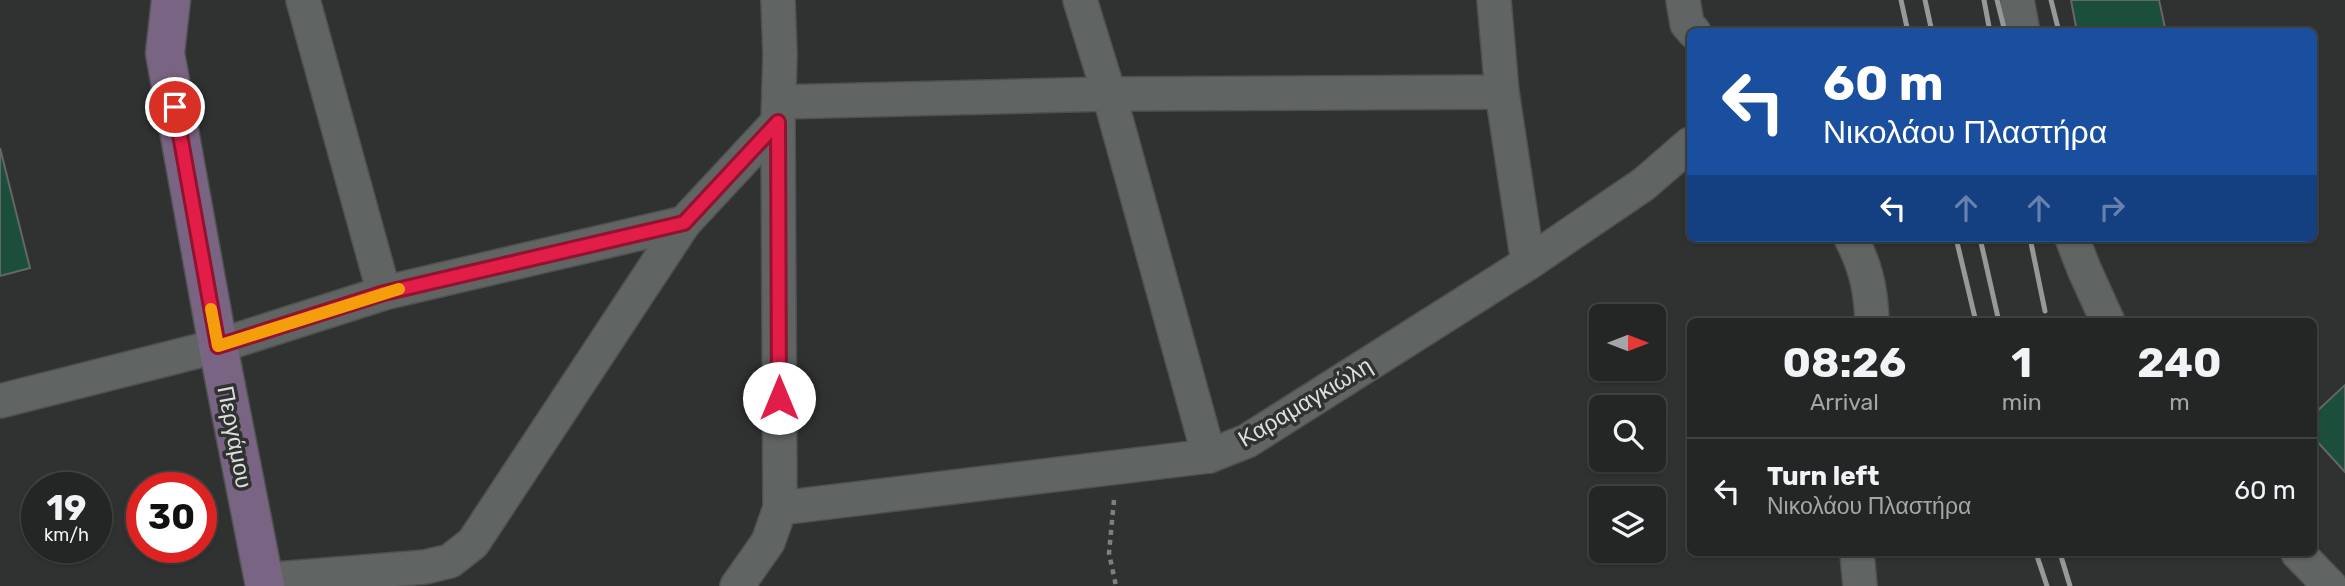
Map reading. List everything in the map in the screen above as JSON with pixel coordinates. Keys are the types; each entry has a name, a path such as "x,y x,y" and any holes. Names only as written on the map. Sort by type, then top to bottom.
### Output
{"street":[{"name":"Περγάμου","path":"151,0 166,53 218,346 264,583"},
{"path":"166,53 171,0"},
{"path":"303,0 384,293"},
{"path":"737,586 768,542 780,508 778,0"},
{"path":"1080,0 1110,94 1209,456"},
{"path":"1494,0 1502,92 1528,262"},
{"path":"1665,0 1688,18"},
{"path":"2017,0 2022,28"},
{"path":"264,583 425,568 450,561 473,543 684,223 778,112 1110,94 1502,92"},
{"name":"Καραμαγκιώλη","path":"780,508 1209,456 1247,441 1528,262 1644,184 1687,147"},
{"path":"0,401 218,346 384,293 684,223"},
{"path":"1853,242 1871,290 1872,318"},
{"path":"2074,242 2106,318"},
{"path":"1857,556 1860,586"},
{"path":"2301,556 2330,586"}],"path":[{"path":"1116,586 1109,553 1118,469"}],"building":[{"path":"2071,0 2159,0 2165,28 2076,28"},
{"path":"0,148 30,268 0,276"},
{"path":"2345,385 2345,472 2317,441 2317,411"}],"railway":[{"path":"1901,0 1907,28"},
{"path":"1925,0 1931,28"},
{"path":"1984,0 1989,28"},
{"path":"1997,0 2004,28"},
{"path":"2051,0 2058,28"},
{"path":"1957,242 1975,318"},
{"path":"1981,242 1998,318"},
{"path":"2031,242 2045,311"},
{"path":"2037,556 2047,586"},
{"path":"2061,556 2070,586"}],"slow traffic":[{"path":"211,309 218,346 399,289"}],"route":[{"path":"175,107 218,346 384,293 684,223 778,122 779,398"}]}
